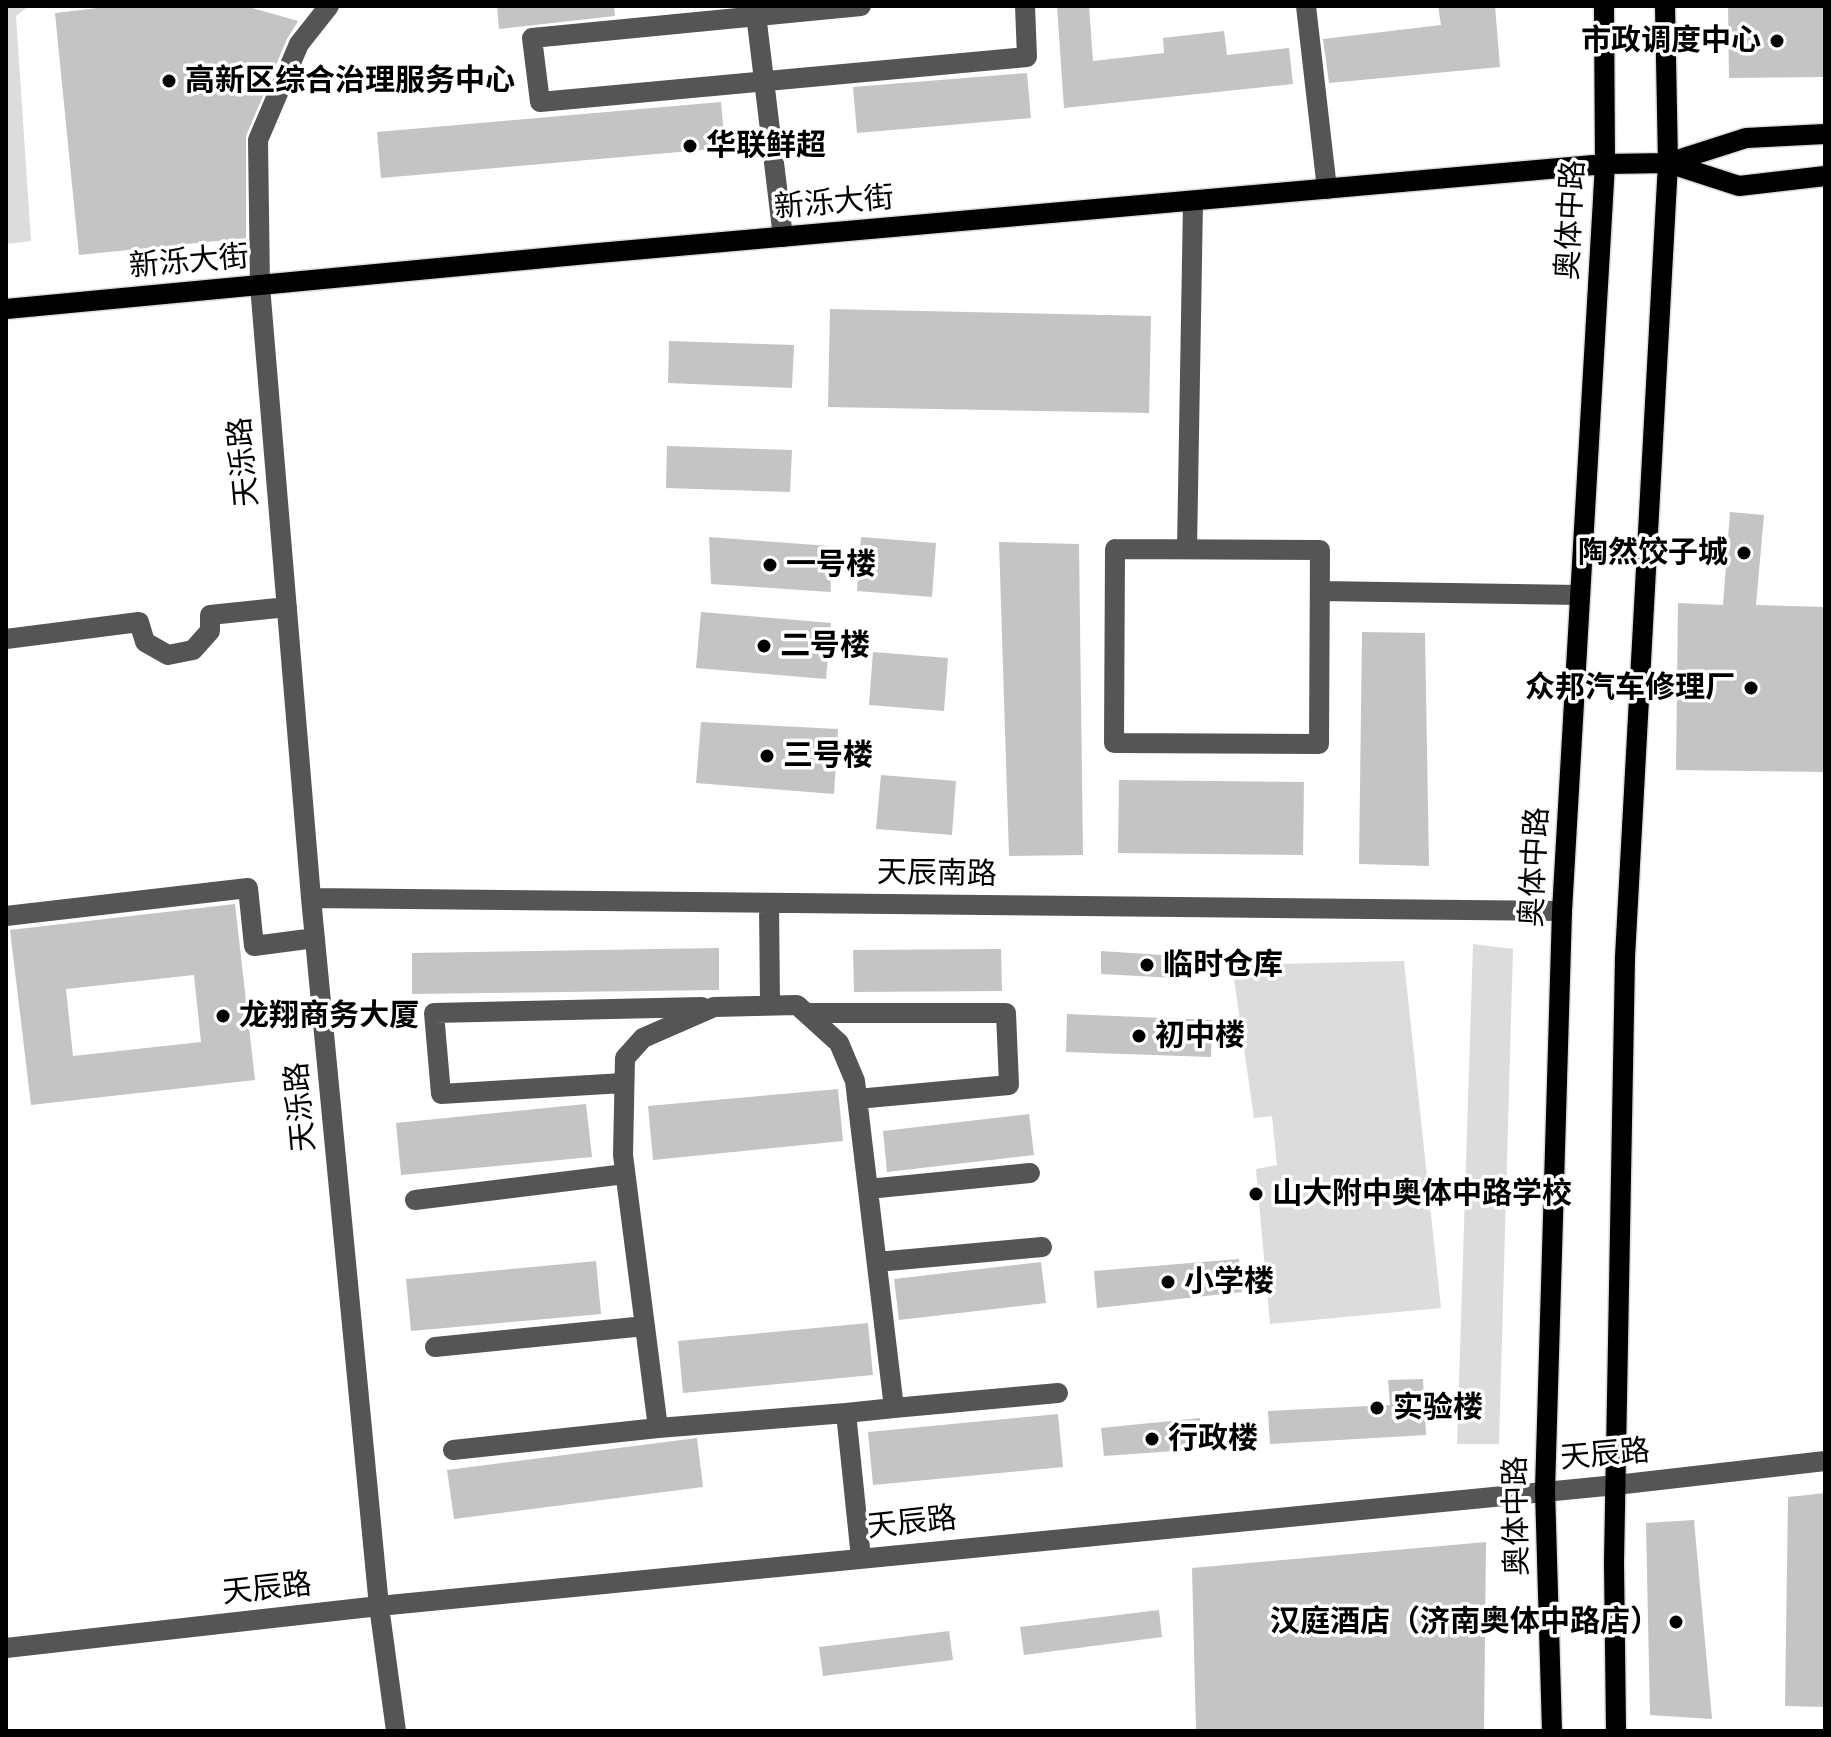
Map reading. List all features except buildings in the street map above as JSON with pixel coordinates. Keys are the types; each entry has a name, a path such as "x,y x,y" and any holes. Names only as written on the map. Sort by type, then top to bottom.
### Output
{"main road":[{"name":"奥体中路","path":"1552,1731 1545,1490 1562,911 1605,164 1604,6"},
{"path":"1616,1731 1616,1485 1625,957 1668,163 1665,6"},
{"name":"新泺大街","path":"6,309 1605,164 1668,163 1746,138 1825,134"},
{"name":"新泺大街","path":"1668,163 1739,186 1825,176"}],"street":[{"name":"天泺路","path":"329,6 299,44 258,140 260,286 311,898 379,1606 396,1731"},
{"path":"861,6 756,11 532,38 540,102 1027,57 1025,6"},
{"path":"1306,6 1327,189"},
{"path":"756,11 783,237"},
{"path":"1187,549 1193,202"},
{"path":"1115,549 1320,550 1320,591 1319,744 1114,743 1115,549"},
{"path":"1320,591 1580,595"},
{"path":"6,639 139,622 145,642 168,655 193,650 210,631 210,615 287,607"},
{"path":"6,916 248,888 254,946 315,938"},
{"name":"天辰南路","path":"311,898 1562,911"},
{"path":"769,903 770,1004"},
{"path":"623,1083 441,1094 434,1013 797,1005 839,1043 855,1081 894,1408"},
{"path":"658,1428 623,1155 625,1058 643,1038 714,1007"},
{"path":"806,1013 1006,1013 1009,1085 857,1099"},
{"path":"868,1189 1030,1173"},
{"path":"415,1200 625,1174"},
{"path":"877,1262 1042,1247"},
{"path":"435,1347 645,1326"},
{"path":"453,1450 658,1428 1058,1393"},
{"path":"846,1413 861,1558"},
{"name":"天辰路","path":"6,1648 379,1606 1616,1485 1825,1461"}],"shaded area":[{"path":"6,6 29,6 16,16 31,241 6,244"},
{"path":"1473,944 1513,949 1499,1444 1457,1444"},
{"path":"1404,961 1441,1308 1270,1324 1256,1169 1277,1165 1272,1116 1254,1118 1232,965"}],"place":[{"name":"市政调度中心","path":"1777,41"},
{"name":"高新区综合治理服务中心","path":"169,81"},
{"name":"华联鲜超","path":"690,146"},
{"name":"陶然饺子城","path":"1744,553"},
{"name":"一号楼","path":"770,565"},
{"name":"二号楼","path":"764,646"},
{"name":"众邦汽车修理厂","path":"1751,688"},
{"name":"三号楼","path":"767,756"},
{"name":"临时仓库","path":"1147,965"},
{"name":"龙翔商务大厦","path":"223,1016"},
{"name":"初中楼","path":"1139,1036"},
{"name":"山大附中奥体中路学校","path":"1256,1194"},
{"name":"小学楼","path":"1168,1282"},
{"name":"实验楼","path":"1377,1408"},
{"name":"行政楼","path":"1152,1439"},
{"name":"汉庭酒店（济南奥体中路店）","path":"1676,1622"}]}
